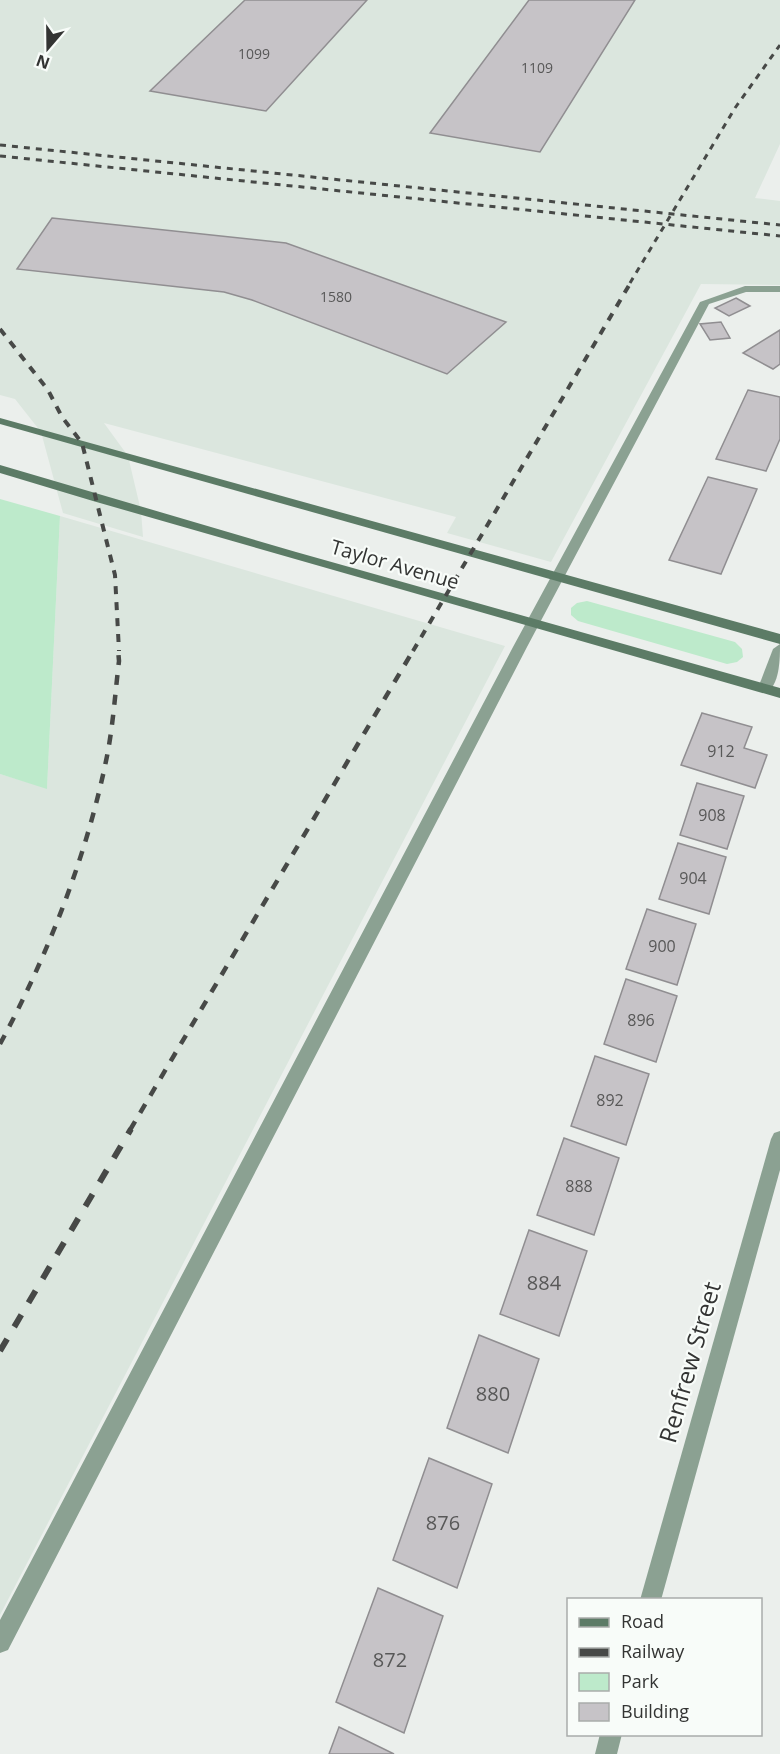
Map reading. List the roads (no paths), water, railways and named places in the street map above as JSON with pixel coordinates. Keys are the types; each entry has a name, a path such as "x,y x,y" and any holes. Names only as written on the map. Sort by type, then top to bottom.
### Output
{"main road":[{"name":"Taylor Avenue","path":"0,421 780,639"},
{"name":"Taylor Avenue","path":"0,470 443,599 534,621 780,693"}],"street":[{"path":"0,1642 534,621 705,302 745,289 780,288"},
{"path":"765,688 780,649"},
{"name":"Renfrew Street","path":"650,1598 780,1139"},
{"path":"606,1754 610,1736"}],"railway":[{"path":"671,214 735,108 780,45"},
{"path":"0,145 671,214"},
{"path":"0,156 665,224"},
{"path":"665,224 671,214"},
{"path":"671,214 780,225"},
{"path":"630,283 665,224"},
{"path":"665,224 780,236"},
{"path":"413,651 631,282"},
{"path":"0,329 48,390 62,417 82,443 115,575 119,651"},
{"path":"0,1044 49,942 88,834 108,749 119,661 118,649"},
{"path":"130,1130 414,649"},
{"path":"0,1351 131,1129"}]}
